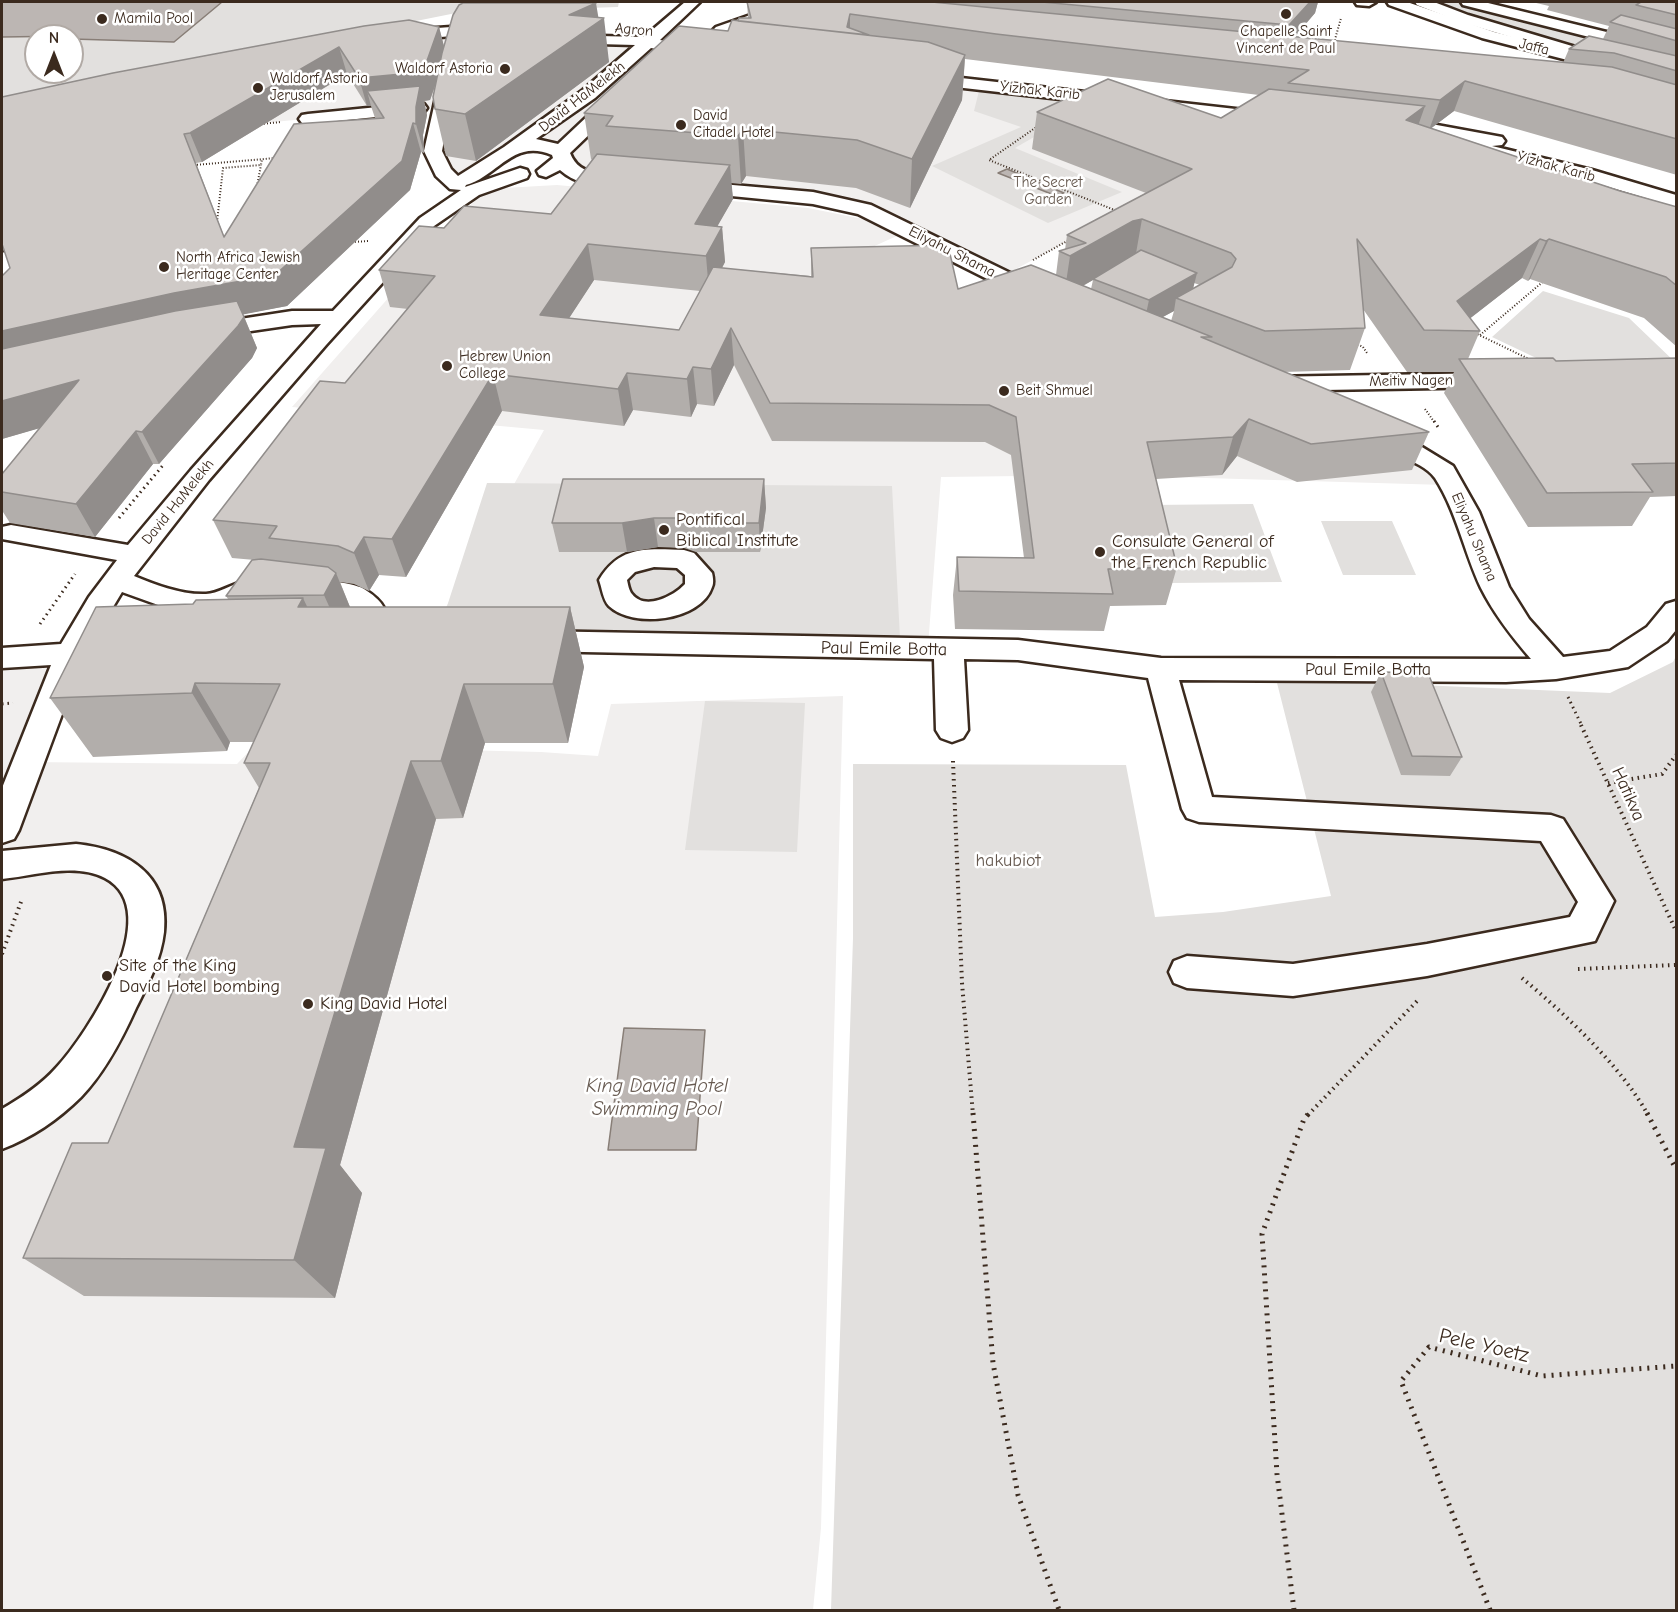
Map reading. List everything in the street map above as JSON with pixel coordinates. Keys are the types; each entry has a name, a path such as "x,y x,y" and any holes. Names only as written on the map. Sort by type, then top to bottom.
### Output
{"main road":[{"name":"David HaMelekh","path":"2,830 42,722 85,626 135,555 200,475 338,317 427,222 441,200 457,185 495,161 589,94 693,2"},
{"name":"Jaffa","path":"1366,2 1397,3 1488,35 1677,83"},
{"name":"Jaffa","path":"1422,2 1463,18 1677,83"},
{"path":"1468,2 1677,54"},
{"path":"672,52 737,42 716,27 759,18 792,16"},
{"name":"Jaffa","path":"1463,18 1677,75"},
{"path":"424,32 505,33 474,37 379,42 424,32"},
{"name":"Agron","path":"544,33 614,38 654,37"},
{"path":"421,39 451,47 474,37"},
{"path":"654,37 672,52 718,56"},
{"path":"450,67 440,106 433,152 442,172 457,185"},
{"name":"Yizhak Karib","path":"902,71 1285,114"},
{"name":"David HaMelekh","path":"427,222 472,191 497,180 520,174 542,172 558,165 561,156 579,134 630,85"},
{"path":"308,119 440,106"},
{"name":"Yizhak Karib","path":"1677,188 1539,150 1451,132 1369,124 1502,153 1677,201"},
{"path":"579,134 604,132 612,128"},
{"path":"512,148 545,146 561,156 570,170 584,176 642,183"},
{"path":"495,161 502,170 520,174"},
{"name":"Eliyahu Shama","path":"665,186 813,198 848,204 877,214 1057,304"},
{"path":"2,258 14,300 2,308"},
{"path":"178,336 291,318 338,317"},
{"name":"Meitiv Nagen","path":"1309,406 1249,382 1385,382 1530,372"},
{"name":"Eliyahu Shama","path":"1361,427 1408,449 1444,471 1466,512 1495,588 1519,626 1556,668"},
{"path":"11,533 135,555"},
{"path":"117,580 161,597 209,604 255,589 279,586 353,595 370,608 366,620 341,643 387,643"},
{"path":"161,648 193,622 209,604"},
{"path":"639,643 645,610"},
{"name":"Paul Emile Botta","path":"504,642 1018,650 1161,669 1506,671 1556,668 1617,660 1657,634 1677,611"},
{"path":"2,658 213,647"},
{"path":"949,650 952,730"},
{"path":"1161,669 1199,809 1551,828 1596,902 1582,930 1427,960 1293,980 1187,972"},
{"path":"2,865 69,858 93,860 118,868 136,882 144,904 146,932 137,963 96,1047 69,1082 43,1106 2,1130"}],"path":[{"path":"1333,44 1342,15"},
{"path":"1035,120 1042,123 989,160 1099,202 1120,213 1110,218"},
{"path":"255,125 277,122"},
{"path":"186,166 281,158"},
{"path":"256,195 262,159"},
{"path":"216,231 223,168 261,165"},
{"path":"351,243 374,240"},
{"path":"1000,277 1070,240"},
{"path":"1480,335 1552,274"},
{"path":"1469,330 1480,335 1530,372"},
{"path":"1353,343 1363,347 1385,382"},
{"name":"Hatikva","path":"1556,668 1677,930"},
{"path":"952,730 962,983 993,1363 1018,1495 1059,1611"},
{"path":"1608,783 1662,774 1677,755"},
{"path":"1573,969 1677,965"},
{"path":"1527,971 1515,972 1558,1008 1636,1093 1677,1170"},
{"path":"1294,1611 1277,1474 1262,1234 1304,1119 1423,996"},
{"name":"Pele Yoetz","path":"1490,1611 1401,1381 1429,1347 1542,1376 1677,1366"}],"shaded area":[{"path":"455,37 608,38 1219,114 1213,163 1001,277 864,209 608,181 534,145 457,185 443,172 440,106 149,134 421,39"},
{"path":"557,185 808,208 868,220 899,235 768,294 1417,463 1445,485 1103,475 941,477 928,646 425,645 544,430 292,407 481,195 504,188"},
{"path":"71,653 27,762 237,764 255,745 541,752 598,756 611,704 843,696 821,1528 813,1610 2,1610 2,658"}],"green space":[{"path":"2,2 469,2 461,12 2,104"},
{"path":"477,2 619,2 618,7 469,12"},
{"path":"1437,2 1479,2 1676,56 1583,48"},
{"name":"The Secret Garden","path":"980,87 1375,134 1504,158 1676,206 1676,243 1041,133 1015,148 1122,192 1048,223 932,166 1021,127 974,111"},
{"path":"1543,291 1629,318 1676,363 1553,366 1492,337"},
{"path":"487,483 892,486 900,638 438,634"},
{"path":"1253,504 1282,582 1171,583 1149,505"},
{"path":"1321,521 1392,521 1416,575 1343,575"},
{"name":"hakubiot","path":"1676,656 1676,1610 831,1610 853,938 853,764 1126,765 1155,917 1223,912 1331,896 1276,679 1610,693 1673,662"},
{"path":"705,701 805,703 797,852 685,850"}],"water":[{"name":"Mamila Pool","path":"2,2 222,2 174,42 84,39 84,24 24,24 24,37 2,37"},
{"path":"1007,169 1064,193 1054,195 998,173"},
{"name":"King David Hotel Swimming Pool","path":"624,1028 705,1030 696,1150 608,1150"}],"building":[{"path":"747,2 932,2 1612,67 1677,85 1677,139 1465,81 1440,100 1288,83 1309,70 996,34 850,14 847,27 869,35 738,21 739,18 751,18"},
{"path":"1042,2 1310,2 1289,25"},
{"path":"1641,2 1677,2 1677,15 1636,5"},
{"path":"463,3 596,3 569,15 604,18 465,114 435,109 433,97 453,15"},
{"path":"1621,15 1677,29 1677,41 1610,22"},
{"path":"409,20 439,27 423,72 359,78 339,47 190,133 184,134 224,237 294,124 384,118 367,91 420,86 416,124 413,123 402,161 275,275 174,293 2,331 2,276 10,268 2,244 2,97 62,84 84,84 84,79 113,73 364,26"},
{"path":"732,20 928,42 965,55 912,159 857,140 743,129 738,136 606,126 613,116 584,113 679,26 728,31"},
{"path":"1589,36 1677,56 1677,71 1614,53 1569,49"},
{"path":"1108,79 1221,118 1269,89 1425,106 1406,120 1620,191 1677,207 1677,286 1666,277 1549,239 1546,241 1540,239 1457,301 1480,331 1424,330 1357,239 1365,328 1265,331 1176,298 1232,267 1236,259 1231,253 1142,219 1133,221 1070,256 1059,251 1086,243 1067,235 1192,169 1037,112"},
{"path":"597,154 730,165 695,224 722,227 706,256 588,244 540,315 679,330 713,267 813,277 811,248 948,245 958,289 1031,265 1212,337 1201,337 1429,432 1311,444 1249,419 1233,437 1147,442 1177,567 1108,569 1113,594 959,591 957,557 1034,558 1016,417 989,405 770,403 731,328 711,369 693,367 687,379 627,373 618,389 493,374 392,539 364,537 354,553 338,546 269,538 277,526 213,520 320,381 345,383 435,276 379,270 419,226 444,228 464,206 551,214"},
{"path":"1141,250 1197,273 1149,300 1093,279"},
{"path":"237,301 244,317 238,326 142,432 136,431 76,504 2,492 2,474 79,380 2,401 2,349 175,311"},
{"path":"1553,358 1556,361 1677,358 1677,463 1632,464 1653,492 1547,493 1459,359"},
{"path":"563,479 764,479 759,523 693,523 680,518 654,518 622,523 552,523"},
{"path":"261,559 328,567 336,573 324,595 226,596 252,560"},
{"path":"303,598 298,607 570,607 553,684 464,684 441,761 411,761 294,1147 326,1148 294,1260 23,1258 72,1143 108,1143 270,763 244,763 280,684 195,683 192,693 50,698 96,607 193,604 196,600"},
{"path":"1381,672 1428,673 1462,757 1412,756"}],"place":[{"name":"Chapelle Saint Vincent de Paul","path":"1286,14"},
{"name":"Mamila Pool","path":"102,19"},
{"name":"Waldorf Astoria","path":"505,69"},
{"name":"Waldorf Astoria Jerusalem","path":"258,88"},
{"name":"David Citadel Hotel","path":"681,125"},
{"name":"North Africa Jewish Heritage Center","path":"164,267"},
{"name":"Hebrew Union College","path":"447,366"},
{"name":"Beit Shmuel","path":"1004,391"},
{"name":"Pontifical Biblical Institute","path":"664,530"},
{"name":"Consulate General of the French Republic","path":"1100,552"},
{"name":"Site of the King David Hotel bombing","path":"107,976"},
{"name":"King David Hotel","path":"308,1004"}]}
